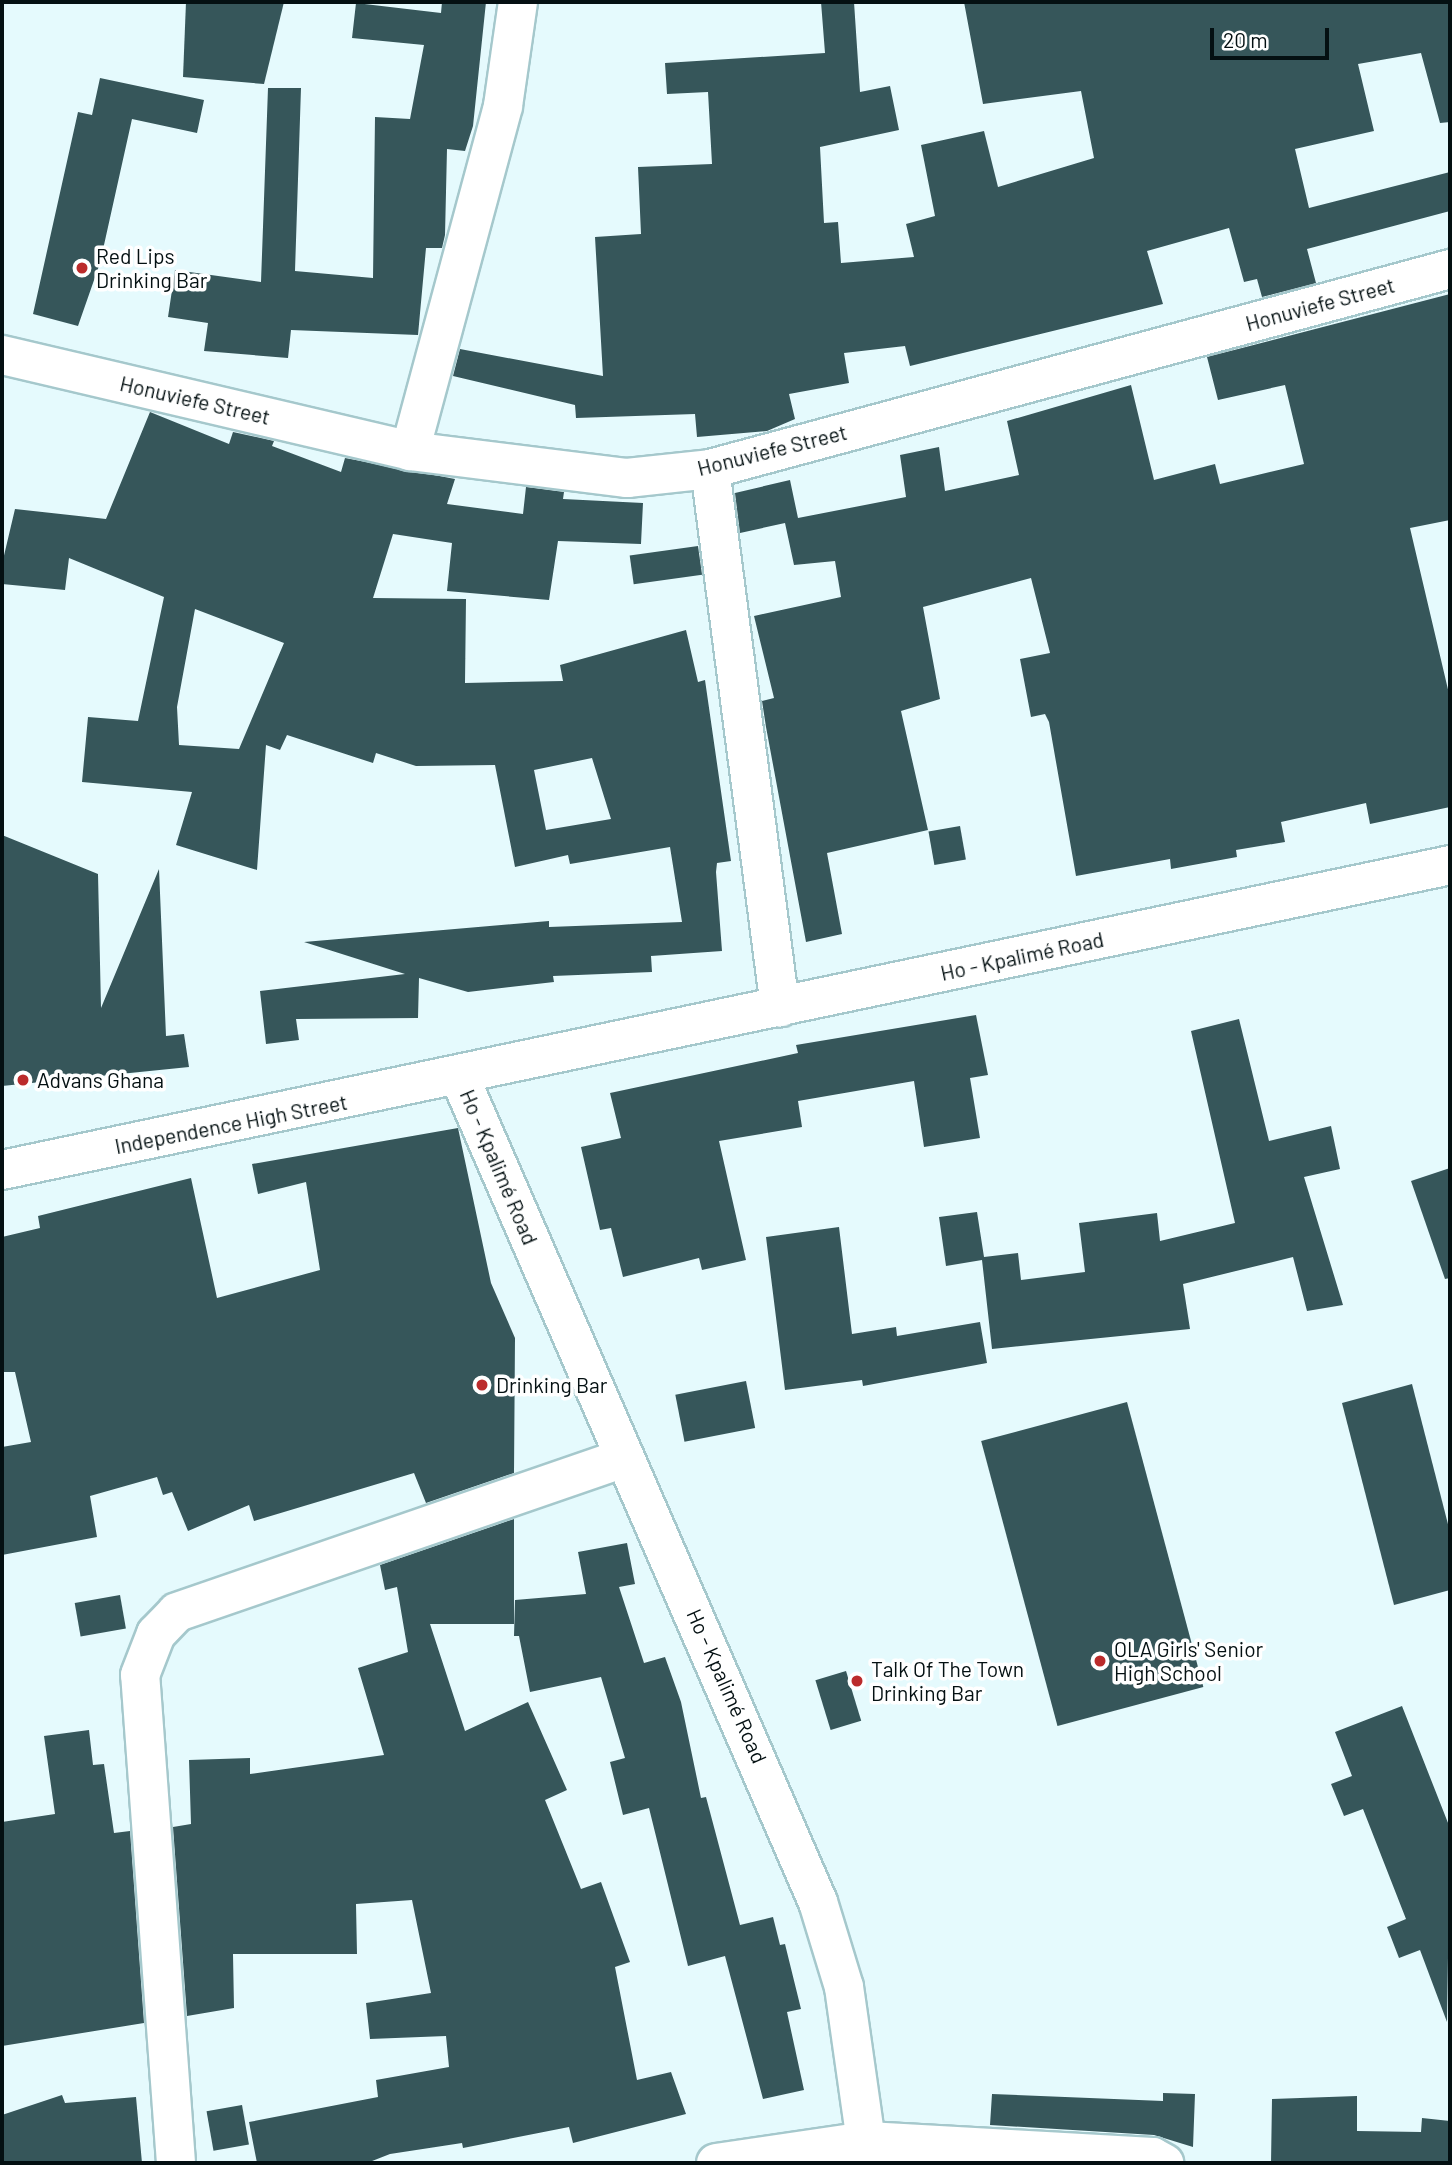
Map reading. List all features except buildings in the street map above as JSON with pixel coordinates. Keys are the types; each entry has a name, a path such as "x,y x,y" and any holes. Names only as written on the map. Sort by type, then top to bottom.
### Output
{"street":[{"path":"410,451 503,106 519,2"},
{"name":"Honuviefe Street","path":"2,355 410,451 615,477 710,469 1450,269"},
{"path":"710,469 780,1007"},
{"name":"Ho - Kpalimé Road","path":"868,2152 844,1987 818,1902 460,1078 780,1007 1450,865"},
{"name":"Independence High Street","path":"2,1170 460,1078"},
{"path":"176,2163 140,1675 156,1634 177,1612 624,1458"},
{"path":"716,2163 868,2152 1153,2157 1164,2163"}],"place":[{"name":"Red Lips Drinking Bar","path":"82,268"},
{"name":"Advans Ghana","path":"23,1080"},
{"name":"Drinking Bar","path":"482,1385"},
{"name":"OLA Girls' Senior High School","path":"1100,1661"},
{"name":"Talk Of The Town Drinking Bar","path":"857,1681"}]}
